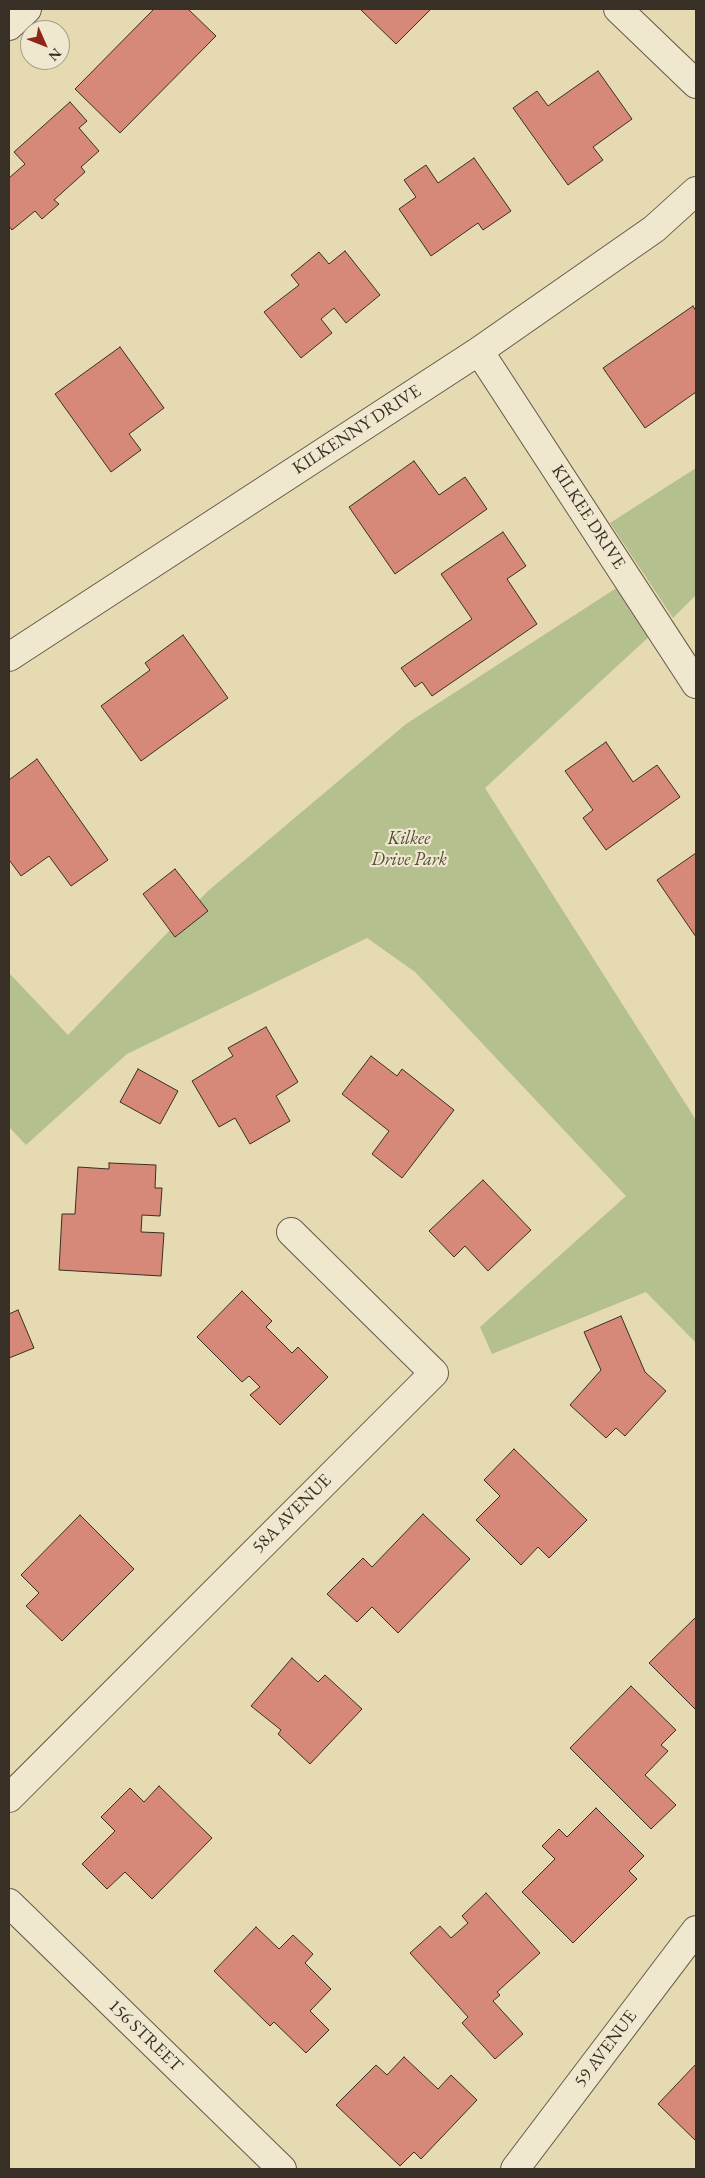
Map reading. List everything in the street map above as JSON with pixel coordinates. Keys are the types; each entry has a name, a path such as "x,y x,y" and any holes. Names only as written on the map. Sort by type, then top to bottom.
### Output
{"street":[{"path":"9,26 27,9"},
{"path":"618,9 696,84"},
{"name":"KILKENNY DRIVE","path":"9,657 480,351 654,230 696,191"},
{"name":"KILKEE DRIVE","path":"480,351 696,684"},
{"name":"58A AVENUE","path":"9,1798 434,1373 291,1232"},
{"name":"156 STREET","path":"9,1902 282,2169"},
{"name":"59 AVENUE","path":"515,2169 696,1930"}],"green space":[{"path":"696,468 696,595 673,618 610,523"},
{"name":"Kilkee Drive Park","path":"618,587 653,633 485,788 696,1120 696,1343 646,1292 492,1354 480,1327 626,1196 415,972 367,938 127,1054 26,1145 9,1127 9,973 68,1035 208,891 406,724"}],"building":[{"path":"154,9 188,9 216,36 120,133 75,89"},
{"path":"360,9 431,9 396,44"},
{"path":"598,71 632,119 593,147 603,160 568,185 513,108 537,91 548,106"},
{"path":"70,102 87,121 79,128 99,151 81,167 85,172 54,200 59,204 42,219 35,211 12,230 9,226 9,178 25,164 14,152"},
{"path":"474,158 511,211 483,230 478,223 431,256 399,209 416,197 404,180 426,165 438,183"},
{"path":"345,251 380,295 346,323 334,308 321,319 332,333 301,358 264,312 299,285 291,275 319,252 329,264"},
{"path":"693,306 696,311 696,392 645,428 603,368"},
{"path":"120,347 164,408 129,434 141,450 111,472 55,394"},
{"path":"414,461 439,495 465,477 487,509 395,574 349,507"},
{"path":"503,532 526,566 507,579 537,624 432,696 422,682 415,687 401,668 472,619 441,574"},
{"path":"183,635 228,698 141,761 101,706 150,670 145,663"},
{"path":"606,742 633,782 657,765 680,797 606,850 583,818 593,810 565,771"},
{"path":"37,759 108,860 71,886 49,856 21,876 9,862 9,780"},
{"path":"696,853 696,937 657,880"},
{"path":"175,869 208,911 175,937 143,894"},
{"path":"266,1027 298,1082 276,1096 290,1121 250,1144 235,1118 219,1127 192,1081 233,1056 228,1048"},
{"path":"371,1056 397,1076 402,1069 454,1110 402,1178 372,1154 389,1131 342,1094"},
{"path":"138,1069 178,1091 160,1124 120,1102"},
{"path":"109,1163 156,1165 155,1188 162,1188 160,1216 142,1215 141,1232 164,1233 161,1276 59,1270 62,1214 75,1214 78,1167 109,1169"},
{"path":"483,1180 531,1230 488,1271 465,1246 454,1257 429,1231"},
{"path":"242,1291 272,1321 266,1327 292,1353 298,1347 328,1377 280,1425 250,1395 260,1387 249,1376 242,1382 197,1337"},
{"path":"18,1310 34,1348 9,1358 9,1314"},
{"path":"621,1316 645,1372 666,1391 625,1436 616,1428 606,1438 570,1405 601,1370 584,1332"},
{"path":"514,1449 587,1520 549,1558 538,1547 521,1565 476,1520 500,1496 484,1480"},
{"path":"423,1514 470,1559 398,1633 372,1607 357,1622 327,1594 363,1558 372,1567"},
{"path":"80,1515 134,1569 62,1641 26,1606 39,1593 21,1575"},
{"path":"696,1617 696,1710 649,1663"},
{"path":"292,1658 318,1682 325,1675 362,1709 310,1764 278,1734 281,1730 251,1706"},
{"path":"631,1686 676,1730 661,1745 668,1751 645,1775 676,1805 651,1829 570,1748"},
{"path":"159,1786 212,1838 152,1899 125,1872 107,1889 82,1864 115,1831 101,1817 130,1788 144,1802"},
{"path":"596,1808 644,1856 629,1871 637,1879 573,1943 522,1892 555,1859 542,1846 559,1829 567,1837"},
{"path":"486,1893 540,1953 497,1992 500,1995 493,2001 523,2034 495,2059 462,2023 468,2017 410,1953 440,1926 451,1938 468,1923 462,1916"},
{"path":"256,1927 279,1949 293,1935 313,1954 305,1963 331,1989 310,2011 329,2030 306,2053 274,2022 270,2026 214,1971"},
{"path":"404,2057 438,2089 451,2075 477,2100 421,2159 414,2152 400,2166 336,2105 376,2065 387,2075"},
{"path":"696,2064 696,2141 658,2104"}]}
